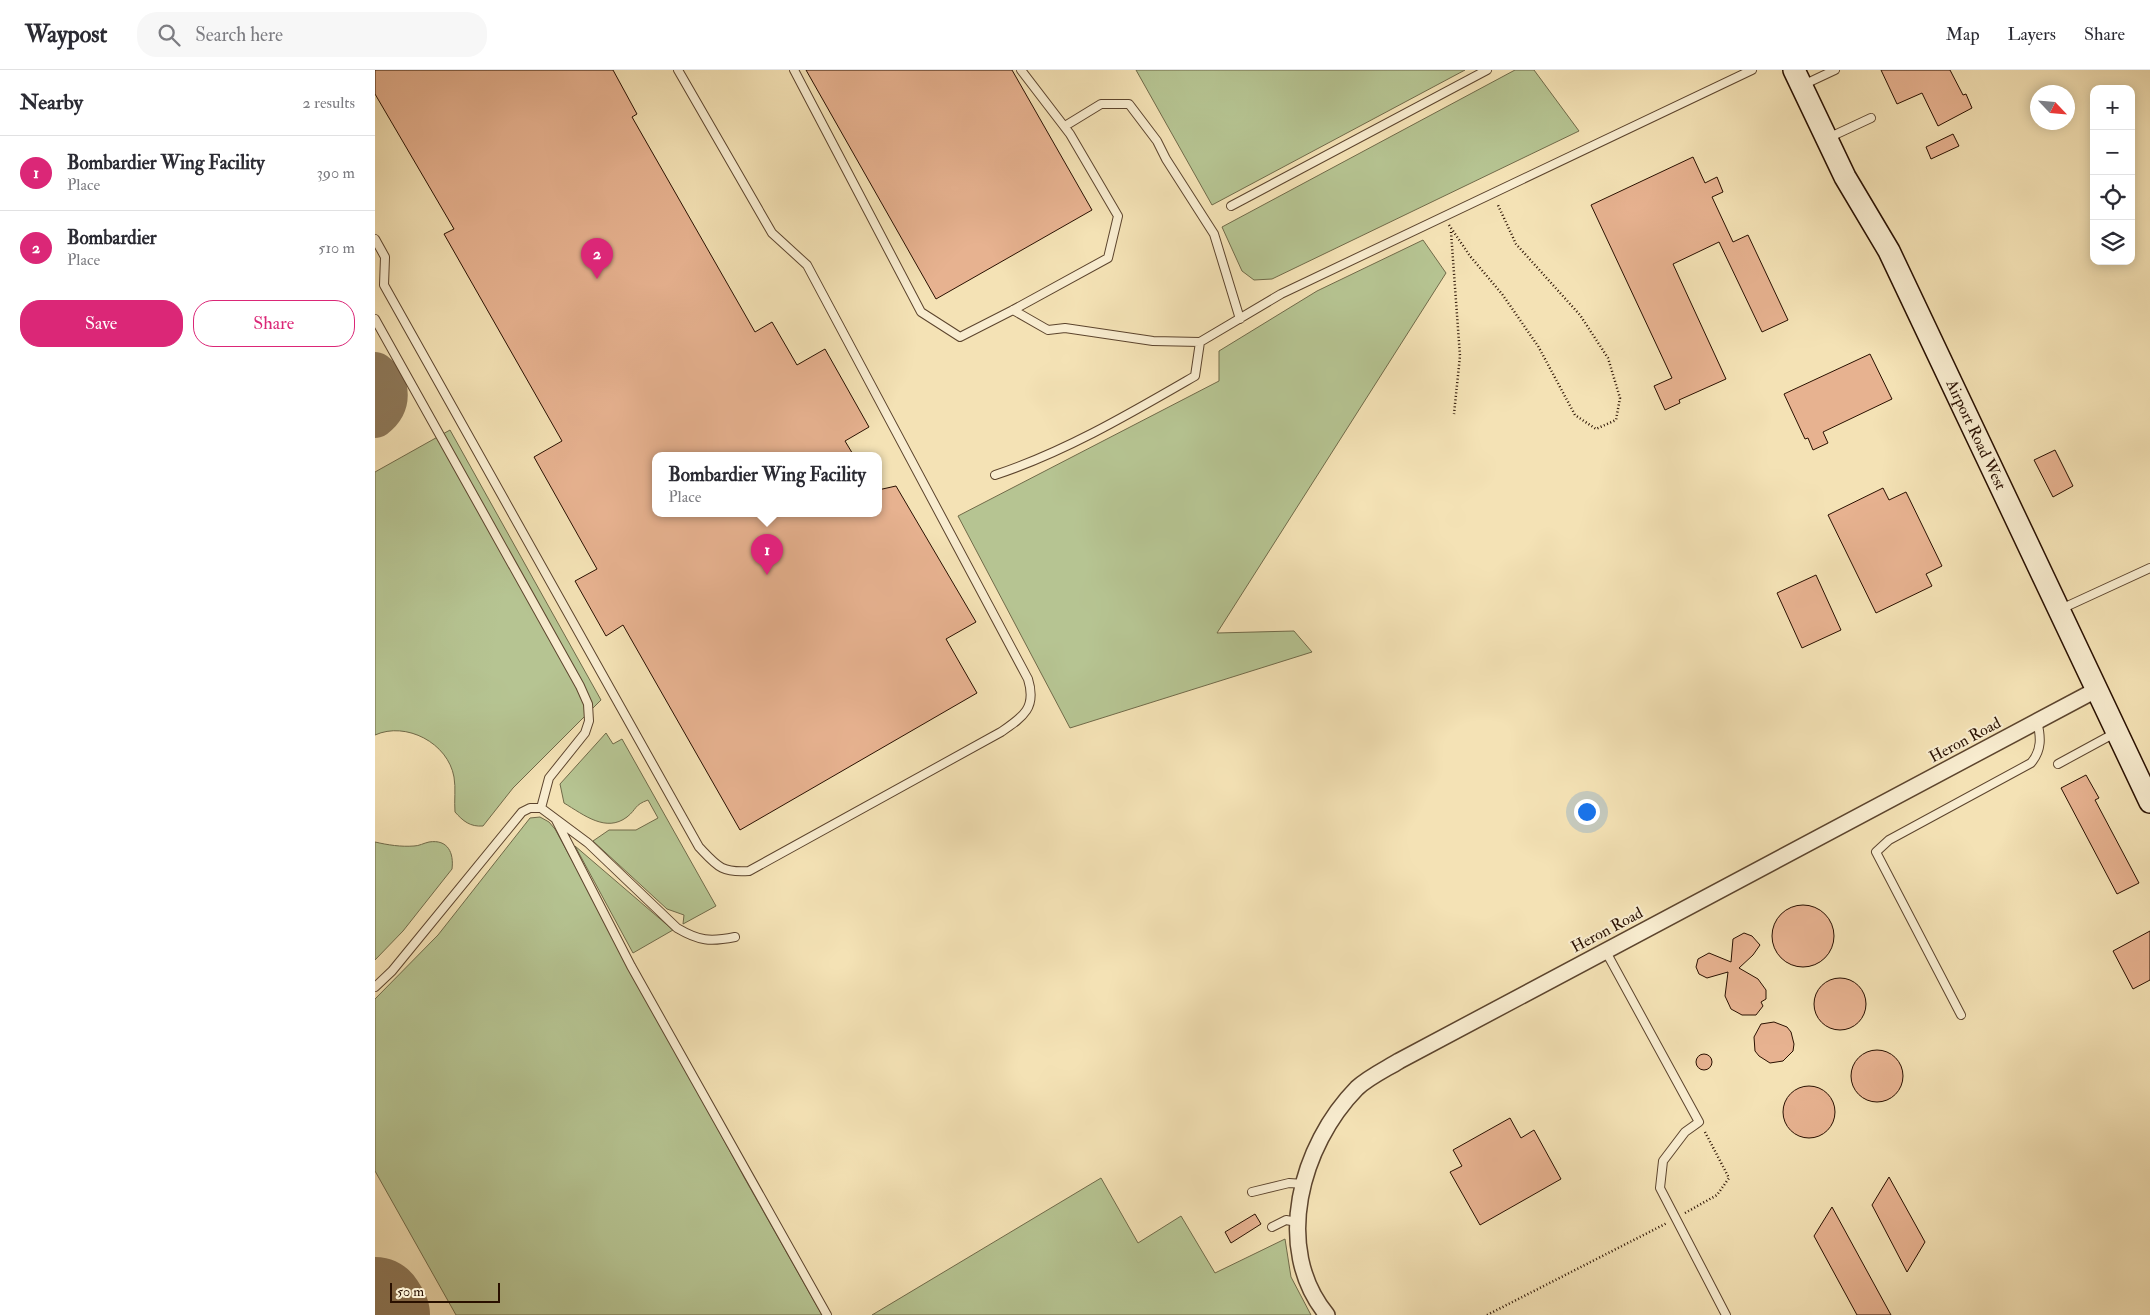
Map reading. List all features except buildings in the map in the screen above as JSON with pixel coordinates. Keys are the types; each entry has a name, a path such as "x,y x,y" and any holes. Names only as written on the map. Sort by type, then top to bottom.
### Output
{"street":[{"name":"Airport Road West","path":"1798,78 1845,177 1889,251 2150,802"},
{"name":"Heron Road","path":"1327,1315 1319,1305 1304,1273 1296,1234 1298,1205 1308,1169 1320,1141 1337,1111 1359,1087 1399,1061 1605,950 2096,690"}],"lane":[{"path":"375,239 385,257 384,286 699,847 714,863 729,872 749,871 1001,732 1019,720 1029,708 1033,693 1028,679 807,265 772,233 678,70"},
{"path":"794,70 921,312 960,337 1107,258 1118,216 1065,126 1021,70"},
{"path":"1231,206 1487,70"},
{"path":"1013,310 1048,330 1065,328 1153,341 1200,342 1281,294 1752,70"},
{"path":"1798,78 1835,70"},
{"path":"1065,126 1101,104 1129,104 1157,140 1166,159 1214,234 1240,319"},
{"path":"1826,139 1871,118"},
{"path":"375,320 580,686 587,704 589,721 585,733 549,778 541,808"},
{"path":"995,475 1023,466 1096,431 1195,376 1200,342"},
{"path":"2059,610 2150,568"},
{"path":"1961,1015 1876,852 1889,840 2031,763 2038,755 2041,735 2037,721"},
{"path":"2058,764 2117,732"},
{"path":"375,987 392,971 522,812 530,808 541,808 588,843 677,928 694,938 714,941 735,937"},
{"path":"554,816 631,966 827,1315"},
{"path":"1605,950 1699,1122 1685,1132 1663,1161 1660,1188 1726,1315"},
{"path":"1252,1192 1289,1183 1304,1184"},
{"path":"1272,1227 1286,1220 1297,1222"}],"path":[{"path":"1444,216 1451,230 1502,294 1538,346 1575,415 1597,429 1616,420 1620,398 1608,358 1580,315 1516,244 1493,193"},
{"path":"1451,230 1459,356 1454,414"},
{"path":"1487,1315 1675,1219 1717,1195 1729,1178 1699,1122"}],"green space":[{"path":"1136,70 1465,70 1212,205"},
{"path":"1515,70 1534,70 1579,131 1272,279 1254,280 1242,271 1222,227"},
{"path":"1423,240 1446,273 1217,633 1294,631 1312,652 1070,728 958,516 1219,381 1219,351 1317,291"},
{"path":"450,430 601,700 513,788 483,826 474,826 467,823 455,812 454,777 450,765 435,745 412,733 400,731 387,731 375,735 375,472"},
{"path":"606,733 613,744 622,739 716,906 683,924 684,915 667,909 593,841 609,830 636,830 658,818 648,800 638,805 627,817 611,823 603,823 587,817 564,803 560,784"},
{"path":"540,817 549,822 555,829 745,1179 822,1315 456,1315 375,1171 375,999 438,935 530,818"},
{"path":"375,842 404,846 416,846 429,842 441,843 451,853 452,869 403,931 375,960"},
{"path":"575,846 673,930 633,953"},
{"path":"1101,1178 1138,1243 1181,1216 1215,1273 1285,1239 1291,1277 1311,1315 872,1315"}],"taxiway":[{"path":"375,372 385,383 388,395 385,407 375,418"}],"runway":[{"path":"375,1307 380,1315"}],"place":[{"name":"Bombardier","path":"597,279"},
{"name":"Bombardier Wing Facility","path":"767,575"}]}
